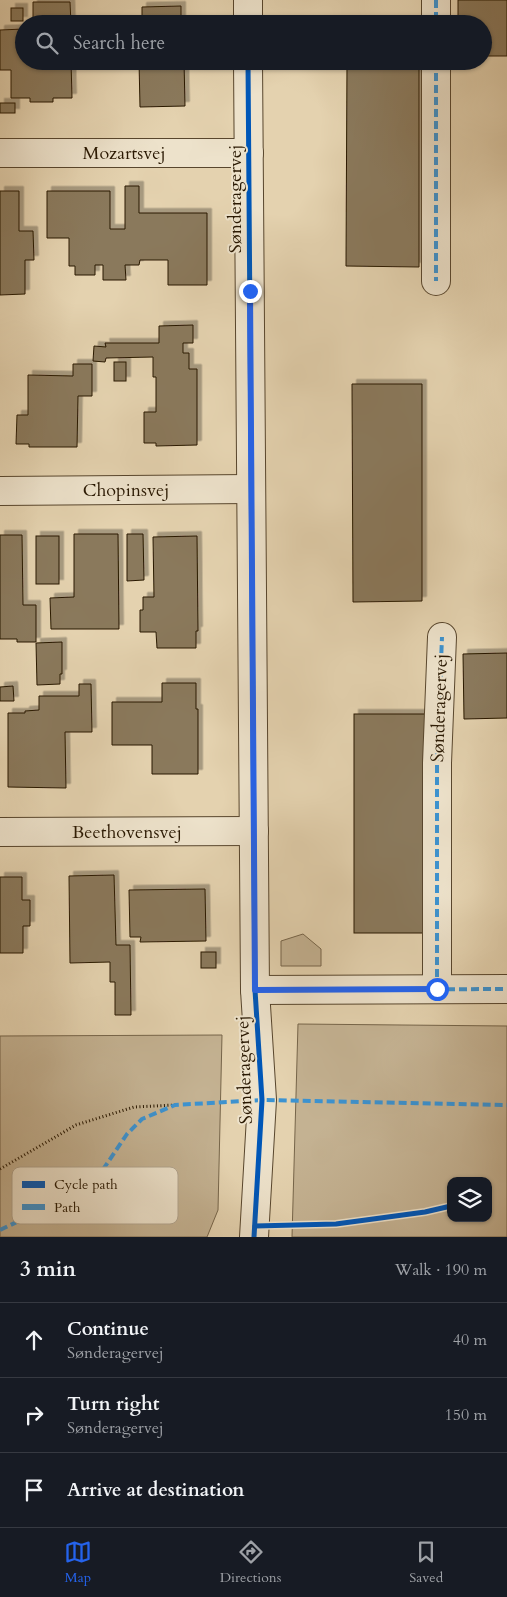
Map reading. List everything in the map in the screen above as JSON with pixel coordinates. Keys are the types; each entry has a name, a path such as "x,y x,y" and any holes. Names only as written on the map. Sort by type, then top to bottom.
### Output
{"street":[{"path":"248,0 248,15"},
{"path":"436,0 436,15"},
{"name":"Sønderagervej","path":"248,70 255,990 262,1100 254,1237"},
{"path":"436,70 436,281"},
{"name":"Mozartsvej","path":"0,153 249,153"},
{"name":"Chopinsvej","path":"0,491 252,489"},
{"name":"Sønderagervej","path":"437,989 437,763 442,637"},
{"name":"Beethovensvej","path":"0,832 254,831"},
{"name":"Sønderagervej","path":"255,990 507,989"}],"path":[{"path":"0,1169 76,1125 134,1107 176,1104"}],"shaded area":[{"path":"303,934 321,949 321,966 281,966 281,941"},
{"path":"298,1024 507,1026 507,1237 292,1237"},
{"path":"222,1035 218,1210 207,1237 0,1237 0,1036"}],"building":[{"path":"458,0 507,0 507,56 492,56 492,15 458,15"},
{"path":"33,2 70,2 71,15 33,15"},
{"path":"181,6 181,15 142,15 142,7"},
{"path":"11,8 23,8 23,15 15,15 15,21 11,21"},
{"path":"15,29 15,70 71,70 72,98 53,98 53,102 30,102 30,98 11,98 11,70 0,70 0,30"},
{"path":"139,70 184,70 185,106 140,107"},
{"path":"347,70 419,70 419,267 346,266"},
{"path":"0,103 15,103 15,113 0,113"},
{"path":"125,186 139,186 139,213 207,213 207,285 168,285 168,260 140,260 139,265 125,265 126,280 103,280 103,265 95,265 95,275 75,275 75,266 69,266 69,238 47,238 47,191 110,191 110,229 125,229"},
{"path":"0,191 19,191 19,231 33,231 34,260 25,260 25,294 0,295"},
{"path":"193,325 193,343 183,343 183,353 189,353 189,369 197,369 197,445 156,446 156,443 144,443 144,412 156,412 156,377 153,377 153,357 106,358 105,362 93,361 94,346 106,347 105,343 159,343 159,326"},
{"path":"114,362 126,362 126,381 114,381"},
{"path":"73,364 92,364 92,396 78,396 77,447 29,447 29,444 16,444 17,415 28,415 28,375 73,376"},
{"path":"352,384 422,384 422,601 353,602"},
{"path":"74,534 118,534 119,629 51,629 50,598 74,597"},
{"path":"127,534 143,534 144,580 127,581"},
{"path":"0,535 22,535 23,605 36,605 36,642 17,642 17,639 0,639"},
{"path":"36,536 59,536 59,584 36,584"},
{"path":"197,536 198,631 196,631 196,648 157,648 156,632 140,632 140,610 143,610 143,597 154,597 153,537"},
{"path":"62,642 62,674 60,674 60,684 37,685 36,643"},
{"path":"507,653 507,718 464,719 463,654"},
{"path":"162,683 196,683 198,774 152,774 152,745 112,745 112,702 162,702"},
{"path":"79,684 91,684 92,732 65,732 66,788 8,787 8,713 25,713 25,711 39,710 39,696 79,696"},
{"path":"13,686 14,701 0,701 0,687"},
{"path":"354,714 425,714 425,933 354,933"},
{"path":"114,875 116,945 130,945 131,1015 115,1015 115,982 110,982 110,962 70,963 69,876"},
{"path":"0,877 22,877 22,900 30,900 30,926 23,926 23,953 0,953"},
{"path":"205,889 206,941 140,942 141,937 130,937 129,890"},
{"path":"201,952 216,952 216,968 201,968"}],"marked path":[{"path":"436,0 436,15"},
{"path":"436,70 436,281"},
{"path":"437,989 437,763 442,637"},
{"path":"255,990 507,989"},
{"path":"105,1167 127,1134 142,1119 175,1105 262,1100 507,1105"},
{"path":"0,1230 13,1224"}],"cycle path":[{"path":"248,70 255,990 262,1100 254,1237"},
{"path":"255,1226 336,1224 425,1212 447,1207"}],"route":[{"path":"250,291 255,990 437,989"}]}
